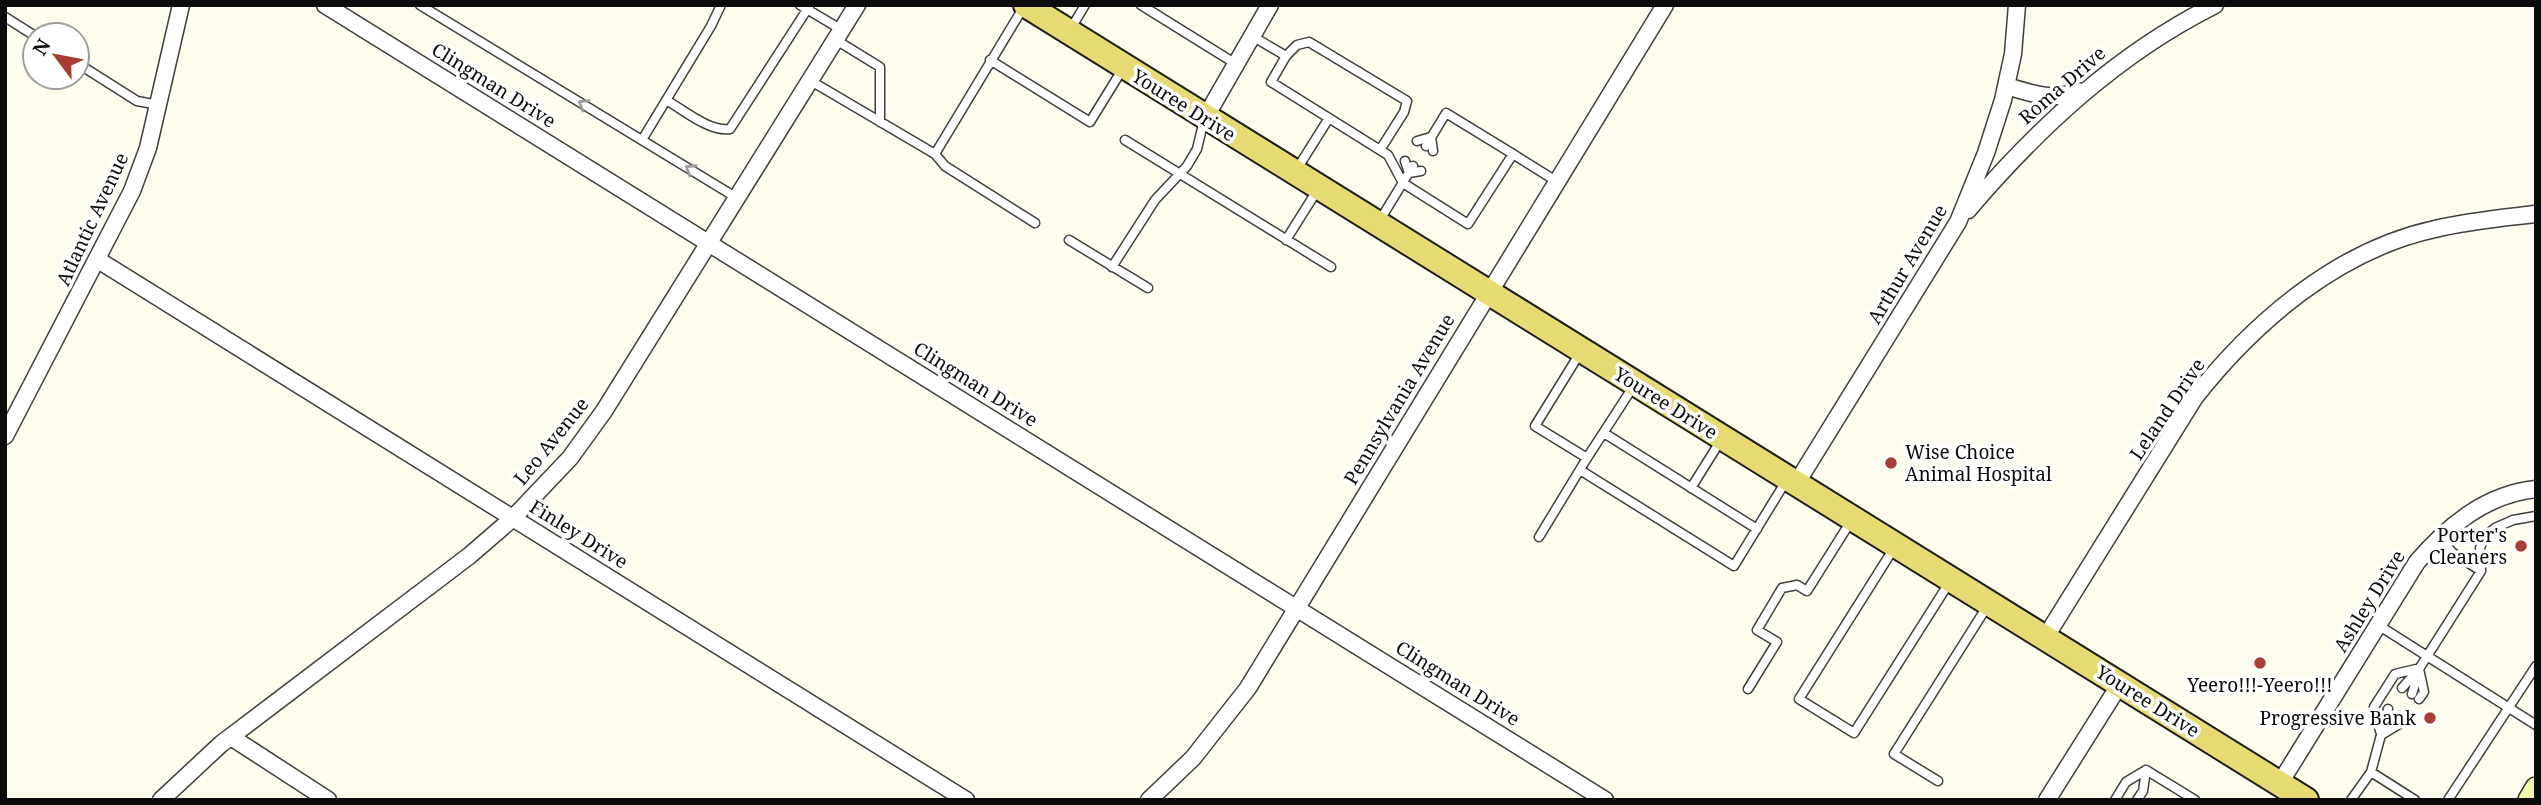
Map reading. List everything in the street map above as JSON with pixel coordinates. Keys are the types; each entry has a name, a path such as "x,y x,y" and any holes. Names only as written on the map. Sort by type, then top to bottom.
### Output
{"main road":[{"name":"Youree Drive","path":"1025,5 2306,800"},
{"path":"2529,800 2536,788"}],"street":[{"name":"Atlantic Avenue","path":"5,436 132,191 159,105 181,5"},
{"name":"Clingman Drive","path":"325,5 1605,800"},
{"name":"Leo Avenue","path":"161,800 231,737 469,556 513,518 570,458 604,411 857,5"},
{"path":"1205,118 1270,5"},
{"name":"Pennsylvania Avenue","path":"1149,800 1219,728 1248,688 1665,5"},
{"name":"Arthur Avenue","path":"1792,481 1958,222 1986,153 2007,86 2017,5"},
{"name":"Roma Drive","path":"1958,222 2008,164 2090,86 2137,51 2215,5"},
{"path":"2007,86 2036,95 2061,97 2090,86"},
{"name":"Leland Drive","path":"2045,638 2195,397 2273,314 2339,268 2385,245 2433,229 2536,214"},
{"name":"Finley Drive","path":"98,260 966,800"},
{"name":"Ashley Drive","path":"2280,783 2417,562 2439,537 2466,515 2497,499 2536,489"},
{"path":"2047,800 2120,684"},
{"path":"231,737 328,800"}],"lane":[{"path":"420,5 737,198"},
{"path":"642,140 712,26 720,5"},
{"path":"934,154 1025,5"},
{"path":"1069,32 1085,5"},
{"path":"1141,5 1236,64"},
{"path":"666,100 713,127 730,129 805,7 880,67 880,122"},
{"path":"5,17 21,27"},
{"path":"1252,36 1286,56"},
{"path":"1380,150 1406,101 1309,42 1297,46 1286,56 1271,82 1388,155 1403,183 1468,224 1513,154"},
{"path":"990,60 1090,122 1123,67"},
{"path":"91,72 137,101 159,105"},
{"path":"811,81 934,154 945,166 1035,223"},
{"path":"1425,146 1446,113 1556,181"},
{"path":"1112,267 1155,200 1177,173 1187,166 1197,149 1205,118"},
{"path":"1294,173 1329,118"},
{"path":"1125,140 1331,267"},
{"path":"1377,224 1412,168"},
{"path":"1286,240 1318,188"},
{"path":"1069,240 1148,288"},
{"path":"1582,351 1535,426 1587,458"},
{"path":"1539,537 1634,384"},
{"path":"1604,433 1756,529"},
{"path":"1691,488 1723,438"},
{"path":"1580,470 1734,566 1756,529 1792,481"},
{"path":"2402,688 2419,669 2481,570 2480,548 2485,536 2513,520 2536,516"},
{"path":"1748,689 1777,642 1757,630 1782,588 1797,585 1807,591 1852,519"},
{"path":"2439,537 2453,554 2481,570"},
{"path":"1895,545 1799,699 1854,733 1951,580"},
{"path":"1938,781 1894,754 1989,603"},
{"path":"2378,625 2536,725"},
{"path":"2448,800 2536,666"},
{"path":"2416,696 2419,669"},
{"path":"2381,735 2374,707 2395,674 2419,669"},
{"path":"2351,800 2371,772 2388,709"},
{"path":"2381,735 2402,718"},
{"path":"2115,800 2126,782 2146,770"},
{"path":"2137,800 2143,791 2146,770"},
{"path":"2146,770 2195,800"},
{"path":"2371,772 2415,800"}],"place":[{"name":"Wise Choice Animal Hospital","path":"1891,463"},
{"name":"Porter's Cleaners","path":"2521,546"},
{"name":"Yeero!!!-Yeero!!!","path":"2260,663"},
{"name":"Progressive Bank","path":"2430,718"}]}
